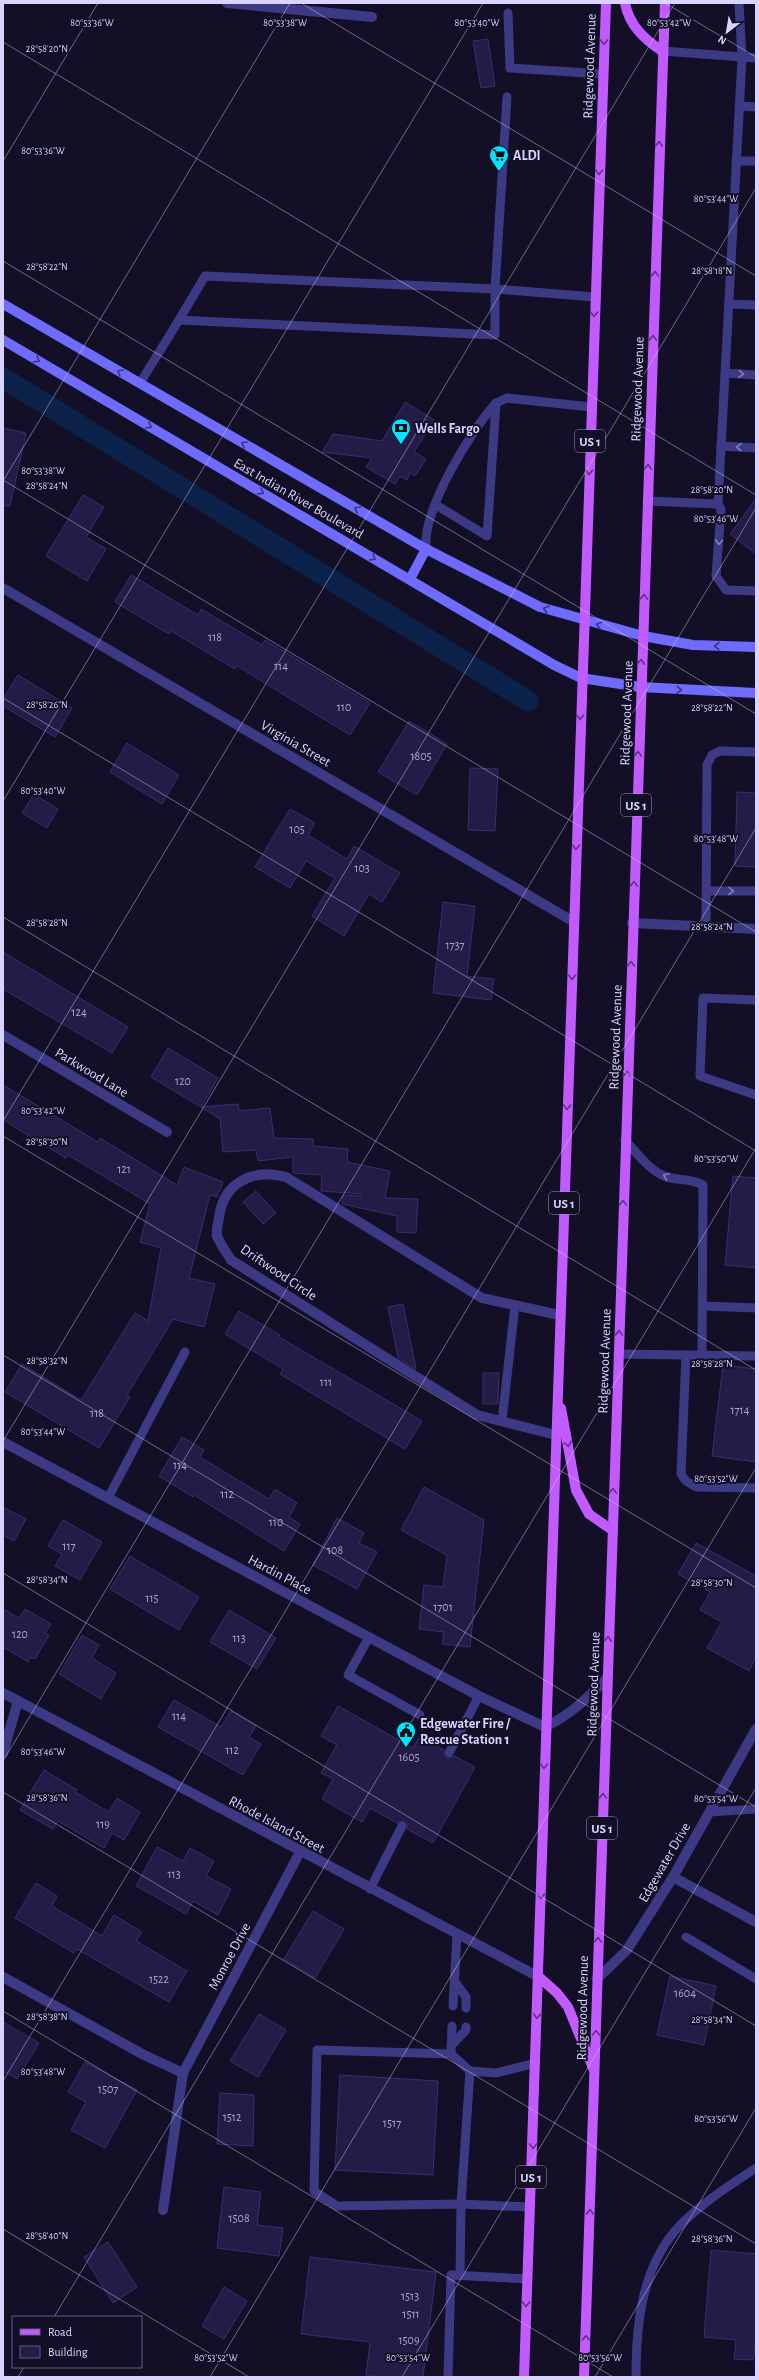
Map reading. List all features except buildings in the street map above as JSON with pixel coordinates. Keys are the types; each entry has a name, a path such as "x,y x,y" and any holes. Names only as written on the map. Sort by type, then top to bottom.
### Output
{"main road":[{"name":"Ridgewood Avenue","path":"524,2377 539,1977 545,1727 558,1392 559,1315 574,922 583,620 606,3"},
{"path":"624,3 627,15 636,28 648,41 662,51"},
{"name":"Ridgewood Avenue","path":"584,2377 640,687 662,51 665,3"},
{"path":"558,1392 576,1490 589,1514 612,1530"},
{"name":"Ridgewood Avenue","path":"539,1977 557,1992 568,2007 595,2072"}],"street":[{"path":"226,3 372,17"},
{"name":"East Indian River Boulevard","path":"3,304 426,549 533,604 583,620 642,636 694,645 756,647"},
{"name":"East Indian River Boulevard","path":"3,340 554,665 581,678 640,687 756,693"},
{"path":"410,579 426,549"},
{"name":"Virginia Street","path":"3,588 574,922"},
{"path":"632,923 756,929"},
{"name":"Parkwood Lane","path":"3,1035 167,1132"},
{"name":"Driftwood Circle","path":"556,1435 477,1415 231,1260 217,1235 220,1204 234,1186 250,1176 273,1174 286,1177 482,1298 559,1315"},
{"name":"Hardin Place","path":"3,1442 479,1696 545,1727"},
{"path":"545,1727 562,1719 582,1703 607,1678"},
{"name":"Rhode Island Street","path":"3,1693 300,1852 539,1977"},
{"path":"3,1753 18,1701"},
{"name":"Edgewater Drive","path":"596,1979 627,1950 673,1877 756,1729"},
{"name":"Monroe Drive","path":"163,2210 182,2073 300,1852"},
{"path":"673,1877 756,1922"},
{"path":"3,1977 144,2055 182,2073"}],"lane":[{"path":"739,3 742,58 718,504 721,509 716,576 726,590 756,591"},
{"path":"508,13 510,68 603,74"},
{"path":"662,51 756,58"},
{"path":"179,320 495,335 495,289 507,97"},
{"path":"739,106 756,107"},
{"path":"736,160 756,161"},
{"path":"140,383 205,276 495,289 595,297"},
{"path":"729,304 756,305"},
{"path":"725,373 756,375"},
{"path":"426,549 426,533 449,474 496,403 507,398 591,407"},
{"path":"436,505 487,536 496,403"},
{"path":"721,446 756,448"},
{"path":"647,501 718,504"},
{"path":"706,926 707,765 712,755 720,751 756,752"},
{"path":"706,891 756,892"},
{"path":"756,1000 703,998 700,1076 756,1095"},
{"path":"625,1140 663,1176 676,1180 696,1181 703,1185 702,1355"},
{"path":"502,1421 515,1305"},
{"path":"703,1306 756,1308"},
{"path":"108,1498 185,1352"},
{"path":"618,1354 756,1356"},
{"path":"686,1355 681,1474 686,1481 696,1487 756,1488"},
{"path":"369,1637 348,1675 420,1715"},
{"path":"449,1753 479,1696"},
{"path":"709,1812 756,1809"},
{"path":"370,1889 402,1826"},
{"path":"454,2006 457,1934"},
{"path":"686,1937 756,1979"},
{"path":"455,1982 466,1996 466,2008"},
{"path":"452,2026 451,2050 470,2071 496,2073 536,2063"},
{"path":"451,2050 466,2030 466,2027"},
{"path":"451,2050 317,2050 314,2191 337,2206 461,2204 530,2207"},
{"path":"460,2276 461,2204 470,2071"},
{"path":"636,2377 637,2328 646,2284 660,2254 674,2232 721,2191 756,2168"},
{"path":"448,2377 451,2276 527,2279"}],"waterway":[{"path":"3,378 528,701"}],"place":[{"name":"ALDI","path":"499,172"},
{"name":"Wells Fargo","path":"401,445"},
{"name":"Edgewater Fire / Rescue Station 1","path":"406,1748"}]}
